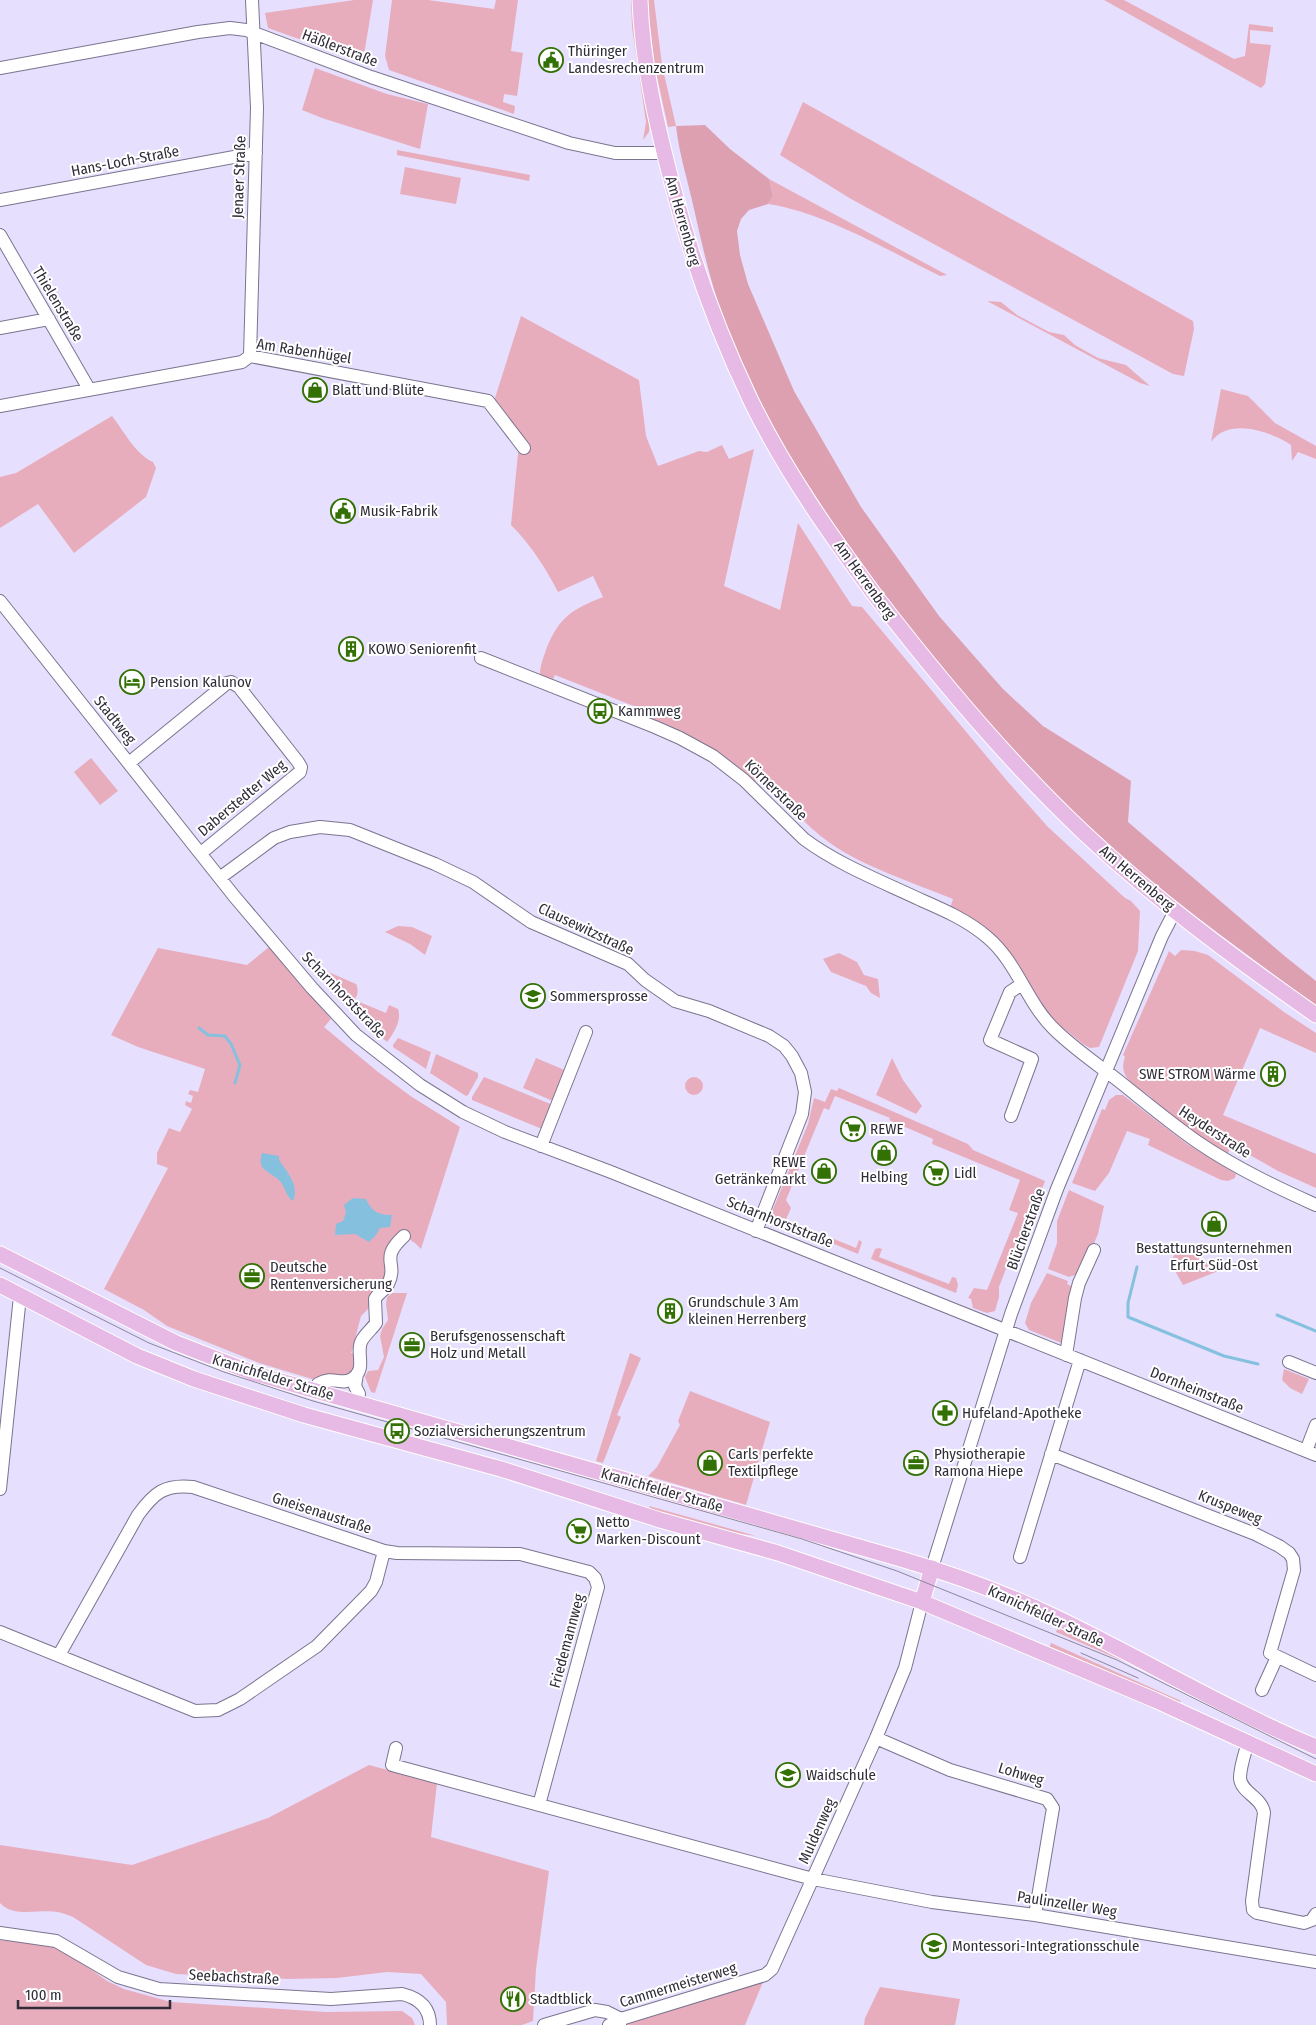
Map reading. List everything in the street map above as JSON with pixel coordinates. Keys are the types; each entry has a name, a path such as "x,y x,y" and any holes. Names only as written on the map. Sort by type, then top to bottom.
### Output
{"main road":[{"name":"Am Herrenberg","path":"640,0 646,61 664,153 694,259 724,340 767,432 810,503 859,574 903,632 978,721 1063,813 1175,911 1316,1015"},
{"name":"Kranichfelder Straße","path":"0,1254 176,1343 214,1360 253,1373 932,1568 998,1592 1051,1615 1170,1677 1316,1748"},
{"path":"20,1296 32,1271"},
{"name":"Kranichfelder Straße","path":"0,1285 137,1356 203,1382 309,1417 511,1472 645,1515 778,1553 922,1602 1155,1700 1316,1774"},
{"path":"922,1602 932,1568"}],"street":[{"name":"Jenaer Straße","path":"250,356 257,86 252,0"},
{"name":"Häßlerstraße","path":"0,68 230,28 254,33 371,77 569,143 615,153 664,153"},
{"name":"Hans-Loch-Straße","path":"0,200 256,153"},
{"name":"Thielenstraße","path":"0,235 89,389"},
{"path":"0,328 49,320"},
{"name":"Am Rabenhügel","path":"0,406 242,362 250,356 488,401 524,448"},
{"name":"Stadtweg","path":"0,602 203,856"},
{"name":"Körnerstraße","path":"480,658 655,727 712,756 744,780 804,839 815,847 844,864 970,924 997,946 1015,969 1040,1013 1053,1028 1106,1072"},
{"name":"Daberstedter Weg","path":"129,763 227,683 231,682 240,687 298,762 301,767 300,772 203,856"},
{"name":"Clausewitzstraße","path":"220,877 274,838 290,832 320,827 350,830 435,864 474,882 532,922 628,964 645,980 675,1001 710,1012 769,1036 784,1046 801,1072 805,1100 802,1114 756,1230"},
{"name":"Scharnhorststraße","path":"203,856 312,988 356,1035 420,1085 463,1112 505,1132 756,1230 1006,1331"},
{"name":"Blücherstraße","path":"932,1568 1006,1331 1057,1189 1162,936 1175,911"},
{"path":"1011,1116 1032,1058 990,1040 1010,992 1022,984"},
{"path":"541,1146 586,1032"},
{"name":"Heyderstraße","path":"1106,1072 1216,1154 1271,1185 1316,1205"},
{"path":"359,1394 355,1386 361,1361 360,1345 362,1339 376,1323 375,1299 388,1285 391,1276 389,1257 392,1248 404,1236"},
{"path":"1066,1355 1074,1281 1094,1250"},
{"path":"0,1489 20,1296"},
{"name":"Dornheimstraße","path":"1006,1331 1311,1453"},
{"path":"1020,1557 1080,1360"},
{"path":"1289,1362 1316,1373"},
{"path":"318,1384 329,1379 346,1382 357,1374"},
{"path":"1311,1453 1316,1425"},
{"name":"Kruspeweg","path":"1051,1454 1227,1522 1286,1550 1293,1559 1294,1570 1270,1654 1277,1657"},
{"name":"Gneisenaustraße","path":"0,1632 196,1711 218,1710 240,1699 320,1643 370,1592 376,1582 384,1551 192,1487 169,1487 161,1490 150,1499 138,1514 59,1655"},
{"name":"Friedemannweg","path":"384,1551 397,1553 520,1554 589,1572 595,1578 598,1588 539,1805"},
{"name":"Muldenweg","path":"757,1977 768,1974 772,1969 876,1738 905,1668 922,1602"},
{"path":"1262,1690 1277,1657 1316,1674"},
{"name":"Lohweg","path":"876,1738 950,1770 1047,1799 1053,1808 1035,1915"},
{"path":"1248,1742 1240,1778 1242,1784 1260,1801 1264,1813 1252,1901 1253,1910 1257,1913 1304,1923 1312,1920 1316,1914"},
{"path":"396,1748 392,1765 813,1880"},
{"name":"Paulinzeller Weg","path":"813,1880 932,1902 1035,1915 1316,1962"},
{"name":"Seebachstraße","path":"0,1932 7,1935 56,1941 118,1978 159,1989 331,1999 402,1994 410,1996 421,2003 428,2013 430,2025"},
{"name":"Cammermeisterweg","path":"609,2025 757,1977"},
{"path":"544,2025 595,2010 608,2012 620,2022"}],"shaded area":[{"path":"354,0 373,0 365,49 362,54 356,57 352,58 268,28 265,13"},
{"path":"392,0 428,0 494,9 496,0 518,0 511,51 523,53 517,96 504,94 503,102 515,106 514,114 389,70 385,56"},
{"path":"631,0 634,0 650,121 649,132 643,140 646,122 632,27"},
{"path":"647,0 654,0 662,65 676,126 668,127 655,68"},
{"path":"1104,0 1124,0 1234,59 1245,56 1249,24 1273,27 1273,32 1250,30 1250,43 1271,45 1265,84 1261,88"},
{"path":"315,68 387,94 428,104 420,149 302,110"},
{"path":"803,102 1193,321 1194,329 1184,376 1173,374 851,199 780,155"},
{"path":"705,125 730,149 769,179 773,196 768,204 749,210 741,219 737,231 740,255 748,284 794,391 861,507 939,616 1003,689 1043,726 1131,781 1128,822 1316,981 1316,1005 1161,889 1074,814 1032,772 972,706 888,602 834,528 785,451 764,411 744,370 717,299 704,254 681,157 676,126"},
{"path":"397,150 530,175 529,181 397,155"},
{"path":"405,167 461,178 456,204 400,194"},
{"path":"769,179 947,275 940,276 878,244 811,215 768,204 773,196"},
{"path":"987,301 1001,302 1017,315 1049,332 1064,335 1075,345 1098,358 1126,365 1150,386 1140,383"},
{"path":"521,316 639,380 646,436 658,466 699,451 707,452 722,445 729,459 754,449 724,586 780,610 798,523 852,606 862,607 1048,827 1140,911 1138,951 1099,1047 1090,1048 1083,1044 1044,1010 1018,967 950,908 953,899 890,874 843,852 811,828 761,776 754,782 646,719 649,712 555,675 552,681 540,674 541,664 547,647 557,628 576,610 603,597 593,576 558,592 537,557 511,525 520,433 494,401"},
{"path":"1221,389 1248,396 1275,423 1316,446 1316,459 1298,452 1292,461 1291,445 1272,435 1250,429 1238,428 1228,430 1218,434 1211,442"},
{"path":"112,416 135,448 153,462 156,468 146,497 74,553 38,504 0,528 0,477 16,473"},
{"path":"91,758 118,791 100,805 74,772"},
{"path":"398,926 412,927 432,936 425,955 410,944 385,932"},
{"path":"269,947 331,1019 324,1027 378,1072 412,1097 460,1127 421,1249 404,1236 391,1242 386,1248 389,1273 368,1309 361,1316 356,1341 351,1353 354,1353 354,1374 312,1379 259,1363 167,1326 144,1310 104,1289 168,1168 157,1164 157,1153 169,1128 180,1132 192,1109 185,1105 186,1101 191,1103 193,1096 188,1094 190,1090 198,1092 205,1069 138,1047 111,1035 158,948 247,965"},
{"path":"1181,950 1195,951 1208,955 1284,1012 1316,1033 1316,1053 1260,1028 1223,1115 1316,1154 1316,1188 1278,1171 1232,1145 1227,1155 1150,1102 1152,1098 1135,1086 1126,1076 1123,1065 1125,1057 1123,1055 1169,951 1175,956"},
{"path":"839,953 857,962 864,975 878,979 880,998 871,993 866,986 831,972 823,959"},
{"path":"324,970 356,984 357,994 348,1008 320,978"},
{"path":"357,1001 386,1013 389,1005 398,1009 399,1018 395,1031 387,1042 349,1009"},
{"path":"398,1038 431,1052 426,1069 393,1047"},
{"path":"436,1054 478,1073 478,1077 468,1095 466,1096 430,1073"},
{"path":"536,1058 567,1071 555,1102 523,1088"},
{"path":"892,1058 903,1080 922,1106 916,1114 876,1095"},
{"path":"484,1077 553,1105 542,1129 472,1100"},
{"path":"690,1077 698,1077 703,1082 701,1093 690,1095 685,1090 685,1082"},
{"path":"839,1088 968,1144 973,1150 1045,1181 1030,1221 1014,1248 999,1287 999,1297 995,1311 987,1313 973,1308 971,1299 968,1298 974,1288 987,1290 1018,1213 1009,1210 1020,1180 932,1144 933,1139 889,1120 890,1118 835,1096 829,1110 824,1108 786,1200 791,1208 784,1224 771,1218 808,1124 814,1098 825,1102 831,1089 837,1091"},
{"path":"1116,1095 1123,1095 1187,1144 1236,1174 1235,1178 1228,1181 1221,1180 1148,1145 1150,1139 1127,1131 1109,1173 1095,1191 1072,1183 1102,1109 1105,1110 1109,1100"},
{"path":"1069,1190 1104,1206 1098,1234 1081,1273 1069,1277 1048,1269 1057,1243 1057,1221"},
{"path":"829,1237 856,1248 859,1240 862,1242 858,1254 827,1241"},
{"path":"1179,1248 1221,1270 1183,1285 1170,1262"},
{"path":"875,1249 882,1249 879,1257 949,1284 952,1277 956,1278 958,1285 956,1293 871,1259"},
{"path":"1047,1273 1068,1281 1067,1284 1075,1288 1064,1344 1029,1330 1025,1323 1031,1303"},
{"path":"392,1293 407,1293 375,1393 371,1392 365,1377 368,1371 378,1370 384,1357 380,1336 388,1320 387,1297"},
{"path":"630,1353 641,1358 617,1415 621,1417 603,1463 596,1461"},
{"path":"1284,1369 1309,1379 1302,1394 1290,1388 1282,1380"},
{"path":"690,1391 770,1422 746,1505 648,1476 657,1467 680,1425 678,1421"},
{"path":"649,1506 756,1536 729,1532 651,1512"},
{"path":"1059,1625 1138,1666 1056,1632"},
{"path":"1051,1643 1181,1701 1179,1703 1049,1649"},
{"path":"369,1765 437,1783 431,1837 549,1871 536,1969 533,2021 522,2025 447,2025 446,2002 421,1974 387,1972 337,1978 288,1979 176,1974 146,1965 73,1917 51,1911 19,1912 5,1908 0,1903 0,1845 132,1865 268,1818"},
{"path":"0,1940 60,1947 107,1981 124,1989 171,2002 326,2012 402,2011 412,2018 415,2025 0,2025"},
{"path":"763,1982 745,2025 624,2025 625,2022"},
{"path":"880,1987 960,1999 955,2025 864,2025 865,2018"}],"water":[{"path":"262,1153 279,1156 279,1160 294,1185 295,1195 293,1201 288,1197 280,1181 262,1167"},
{"path":"353,1198 366,1199 376,1212 392,1215 390,1227 380,1228 369,1242 355,1234 335,1235 336,1224 343,1221 346,1213 344,1205"}],"waterway":[{"path":"199,1028 208,1035 225,1036 231,1044 240,1065 235,1083"},
{"path":"1137,1267 1128,1303 1128,1317 1224,1356 1258,1364"},
{"path":"1277,1315 1316,1331"}],"tram line":[{"path":"0,1268 149,1343 224,1372 313,1401 802,1539 897,1571 1117,1660 1316,1759"},
{"path":"1081,1653 1138,1678"}],"place":[{"name":"Thüringer Landesrechenzentrum","path":"551,60"},
{"name":"Blatt und Blüte","path":"315,390"},
{"name":"Musik-Fabrik","path":"343,511"},
{"name":"KOWO Seniorenfit","path":"351,649"},
{"name":"Pension Kalunov","path":"132,682"},
{"name":"Kammweg","path":"600,711"},
{"name":"Sommersprosse","path":"533,996"},
{"name":"SWE STROM Wärme","path":"1273,1074"},
{"name":"REWE","path":"853,1129"},
{"name":"Helbing","path":"884,1153"},
{"name":"REWE Getränkemarkt","path":"824,1171"},
{"name":"Lidl","path":"936,1173"},
{"name":"Bestattungsunternehmen Erfurt Süd-Ost","path":"1214,1224"},
{"name":"Deutsche Rentenversicherung","path":"252,1276"},
{"name":"Grundschule 3 Am kleinen Herrenberg","path":"670,1311"},
{"name":"Berufsgenossenschaft Holz und Metall","path":"412,1345"},
{"name":"Hufeland-Apotheke","path":"945,1413"},
{"name":"Sozialversicherungszentrum","path":"397,1431"},
{"name":"Carls perfekte Textilpflege","path":"710,1463"},
{"name":"Physiotherapie Ramona Hiepe","path":"916,1463"},
{"name":"Netto Marken-Discount","path":"579,1531"},
{"name":"Waidschule","path":"788,1775"},
{"name":"Montessori-Integrationsschule","path":"934,1946"},
{"name":"Stadtblick","path":"513,1999"}]}
